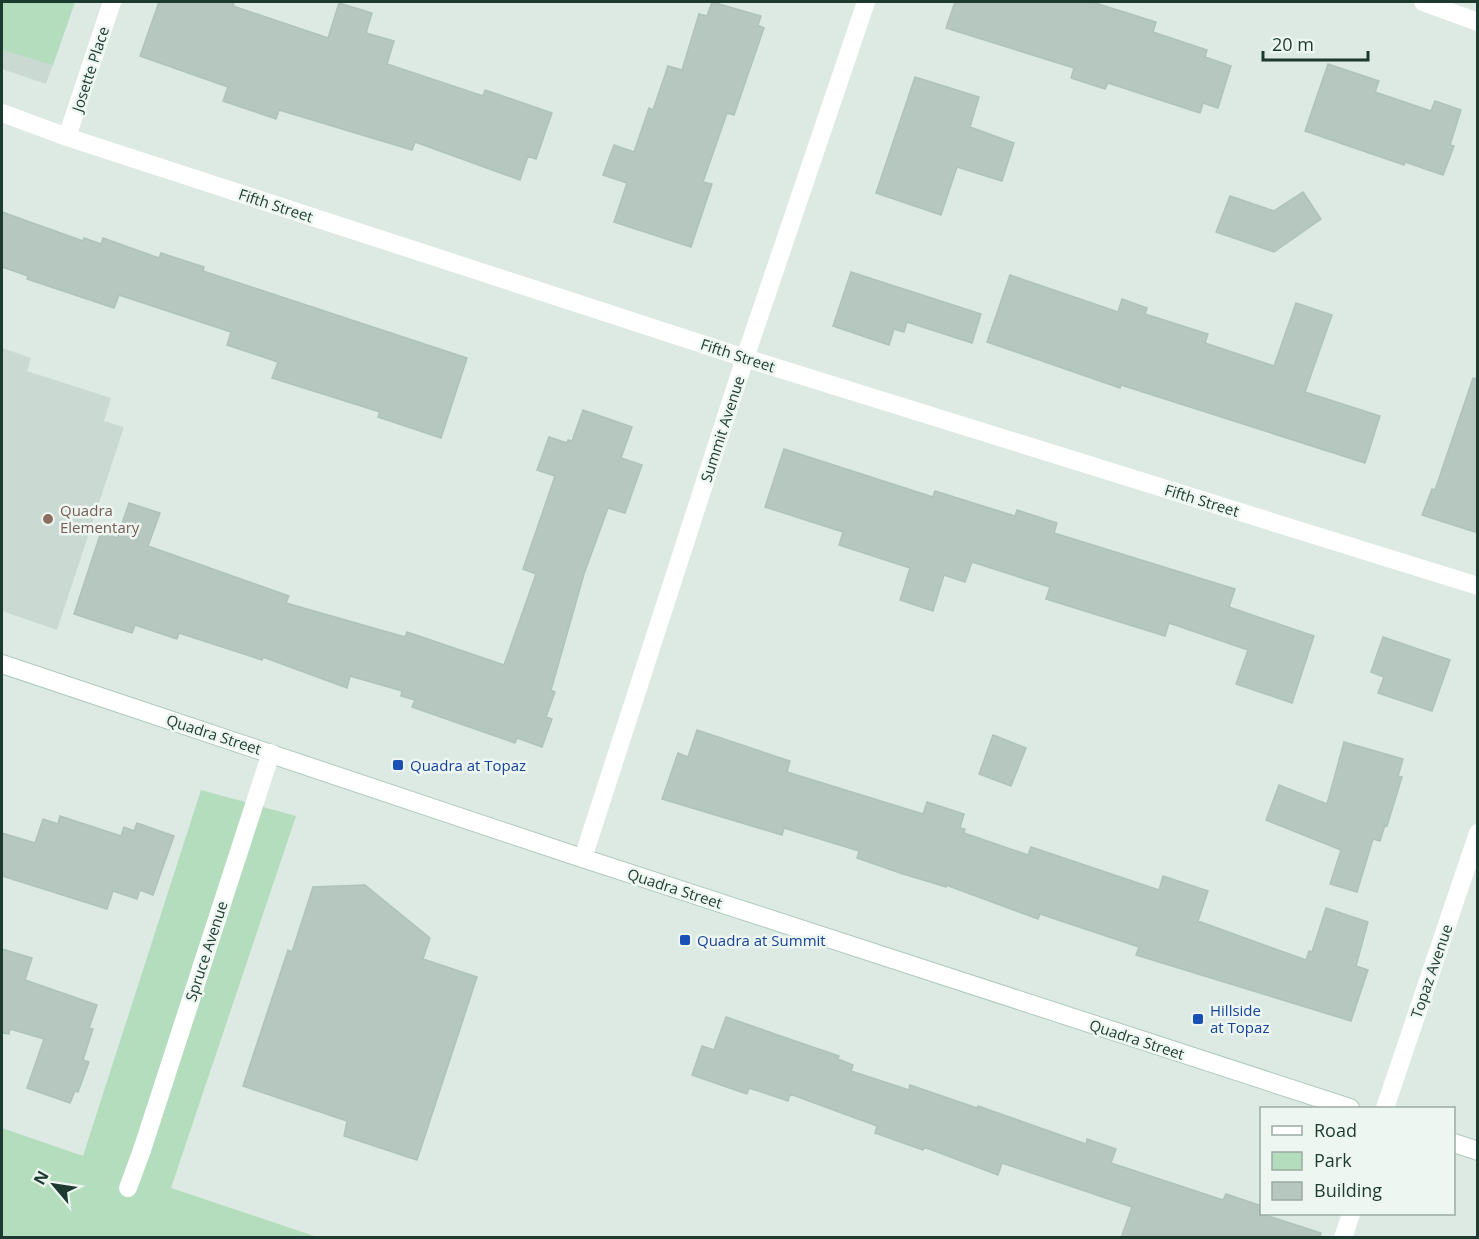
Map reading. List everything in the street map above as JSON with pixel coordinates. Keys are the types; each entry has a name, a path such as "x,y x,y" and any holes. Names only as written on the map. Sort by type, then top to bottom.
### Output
{"street":[{"name":"Josette Place","path":"67,137 112,2"},
{"name":"Summit Avenue","path":"583,858 745,358 866,2"},
{"path":"1423,2 1478,22"},
{"name":"Fifth Street","path":"2,113 67,137 745,358 1478,586"},
{"name":"Quadra Street","path":"2,664 583,858 1347,1107"},
{"name":"Spruce Avenue","path":"128,1188 271,753"},
{"name":"Topaz Avenue","path":"1384,1107 1478,833"},
{"path":"1455,1143 1478,1151"},
{"path":"1343,1238 1351,1215"}],"shaded area":[{"path":"2,2 75,2 46,84 2,69"},
{"name":"Quadra Elementary","path":"2,348 31,358 27,371 111,398 104,421 124,427 57,630 2,611"}],"green space":[{"path":"2,2 75,2 53,65 2,50"},
{"path":"201,790 296,816 171,1188 317,1237 2,1238 2,1128 83,1156"}],"building":[{"path":"159,2 234,2 233,6 328,38 339,3 372,13 366,33 394,41 387,64 483,96 485,90 552,113 536,159 528,156 520,180 415,142 412,150 279,110 276,119 223,101 228,87 140,56"},
{"path":"712,2 761,16 758,25 764,28 734,115 727,113 703,182 712,184 691,247 614,222 627,183 603,175 614,145 634,152 649,108 653,110 668,66 682,70 699,14 707,16"},
{"path":"955,2 1092,2 1156,22 1153,32 1207,50 1205,57 1231,66 1218,108 1203,103 1200,113 1108,83 1105,89 1071,78 1074,68 946,28"},
{"path":"1328,64 1379,81 1375,92 1431,111 1435,101 1461,110 1450,145 1454,146 1443,175 1405,162 1404,165 1305,131"},
{"path":"915,77 979,97 970,127 1014,143 1002,181 957,167 941,215 876,193"},
{"path":"1303,192 1321,219 1274,252 1216,232 1230,196 1274,211"},
{"path":"2,212 83,241 84,238 101,244 103,238 159,258 161,253 204,267 203,271 467,358 441,438 378,417 380,412 272,378 278,362 227,345 231,332 119,295 114,308 27,279 28,276 2,267"},
{"path":"851,272 981,314 972,343 907,322 904,332 894,329 889,345 833,326"},
{"path":"1010,275 1118,312 1122,299 1147,308 1145,314 1208,334 1205,343 1274,366 1296,303 1332,315 1305,392 1380,416 1365,463 1121,385 1120,388 987,342"},
{"path":"1473,378 1478,379 1478,533 1422,515 1432,489 1435,490"},
{"path":"583,410 632,427 621,458 642,465 625,513 608,508 584,574 551,690 555,692 546,717 552,719 542,747 517,738 515,743 412,707 415,700 401,696 402,691 350,676 347,688 263,657 262,660 179,633 177,639 135,625 132,633 74,614 101,532 117,538 129,503 160,513 148,546 289,596 286,603 405,637 407,632 504,665 536,574 523,569 555,476 537,470 549,437 567,443 568,440 572,441"},
{"path":"784,449 933,497 935,491 1015,516 1017,510 1057,523 1054,533 1235,589 1229,607 1314,636 1292,703 1236,684 1248,650 1169,623 1165,636 1046,599 1050,587 972,562 965,582 944,575 933,611 900,600 910,568 839,545 843,532 765,507"},
{"path":"1383,637 1450,660 1432,711 1378,693 1384,677 1371,672"},
{"path":"697,730 790,761 787,772 923,814 927,802 964,814 960,828 965,829 964,833 1028,855 1031,847 1159,890 1163,876 1208,891 1198,921 1306,960 1309,951 1312,952 1326,908 1368,922 1356,966 1368,970 1351,1021 1136,955 1139,947 1040,914 1038,919 946,885 946,887 900,873 857,858 859,851 784,828 782,835 662,799 678,753 688,757"},
{"path":"993,735 1026,748 1011,786 979,774"},
{"path":"1344,742 1403,759 1398,776 1402,777 1387,826 1385,825 1380,841 1373,839 1357,892 1330,884 1341,850 1266,820 1279,785 1327,804"},
{"path":"60,816 121,836 124,827 134,831 137,823 174,836 153,895 140,890 137,899 113,891 107,909 2,876 2,833 35,843 43,819 58,824"},
{"path":"365,885 430,938 423,959 477,977 417,1160 344,1136 347,1121 243,1086 288,950 292,952 313,887"},
{"path":"2,949 32,958 25,980 97,1005 89,1028 93,1029 83,1060 89,1062 78,1092 75,1091 70,1103 27,1088 44,1039 10,1029 9,1034 2,1033"},
{"path":"726,1017 839,1056 838,1059 853,1065 851,1071 909,1090 910,1085 977,1108 978,1106 1086,1144 1087,1139 1116,1149 1111,1163 1223,1200 1226,1194 1260,1205 1260,1215 1321,1233 1320,1238 1121,1238 1132,1207 1002,1163 998,1175 924,1147 923,1150 875,1133 877,1126 790,1094 788,1101 749,1088 747,1094 692,1075 702,1046 714,1050"}],"place":[{"name":"Quadra Elementary","path":"48,519"},
{"name":"Quadra at Topaz","path":"398,765"},
{"name":"Quadra at Summit","path":"685,940"},
{"name":"Hillside at Topaz","path":"1198,1019"}]}
